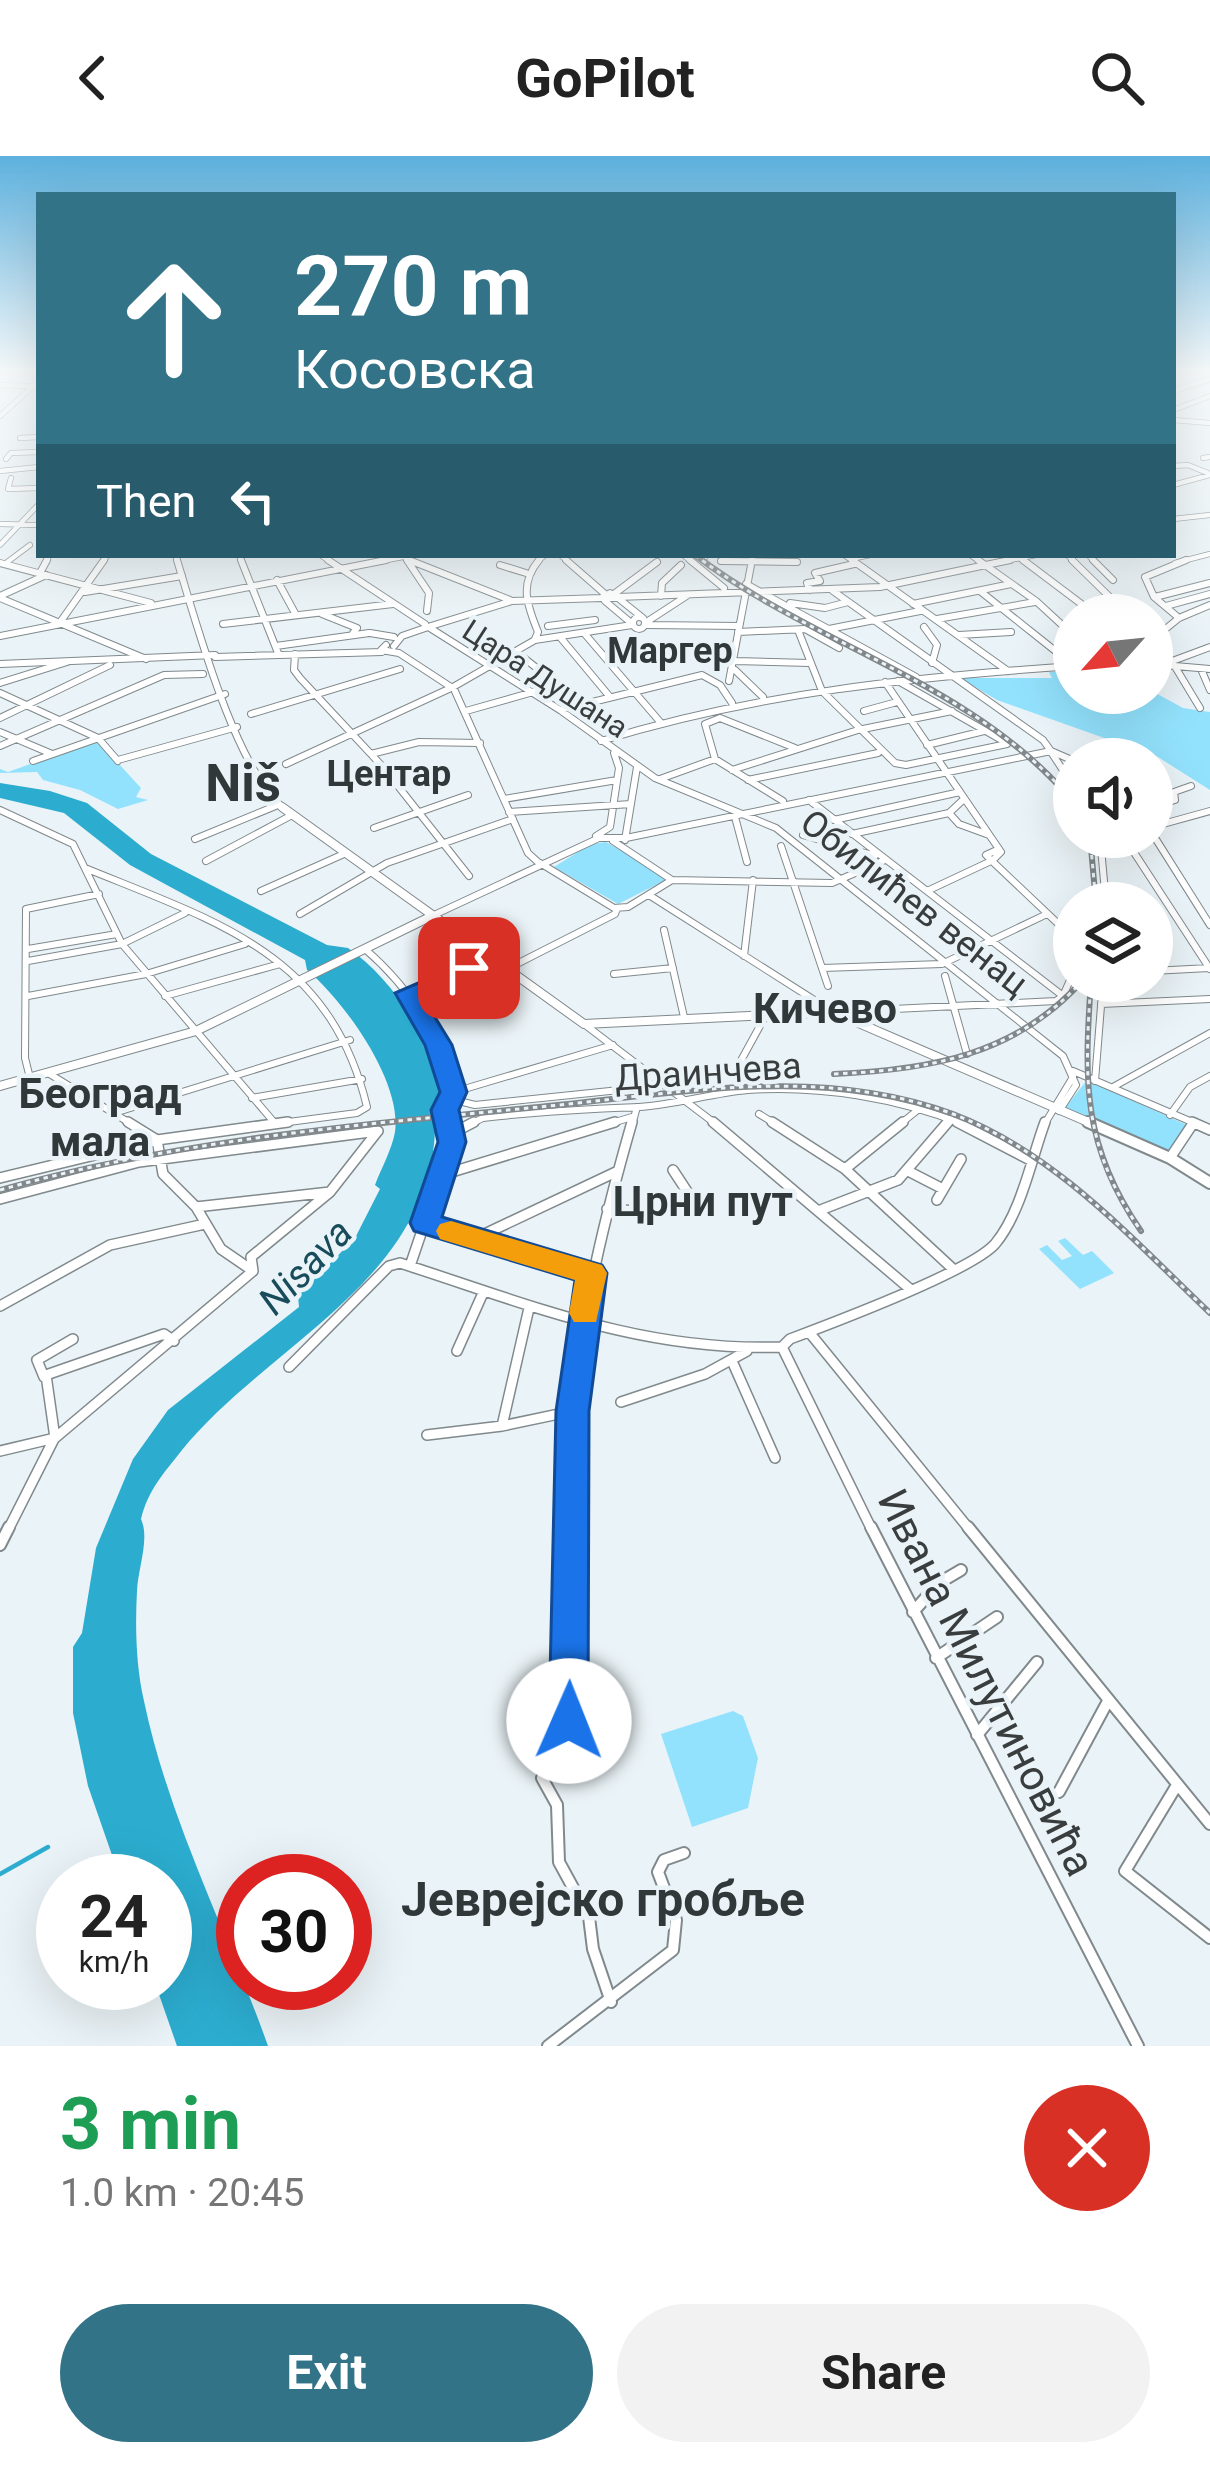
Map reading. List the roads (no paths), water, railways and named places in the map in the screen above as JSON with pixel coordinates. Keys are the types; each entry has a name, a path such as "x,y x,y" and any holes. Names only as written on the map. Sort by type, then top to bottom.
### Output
{"main road":[{"path":"176,558 251,763 278,805 584,1024 833,1012 1053,1112 1170,1158 1210,1183"},
{"path":"0,664 212,656"},
{"path":"0,1086 196,1031 432,916"}],"street":[{"path":"1176,466 1189,465 1210,474"},
{"path":"0,471 36,466"},
{"path":"1176,484 1210,474"},
{"path":"11,478 8,490 36,488"},
{"path":"0,545 36,508"},
{"path":"1176,519 1210,515"},
{"path":"0,524 36,525"},
{"path":"2,564 31,545"},
{"path":"1152,594 1144,581 1150,572 1210,554"},
{"path":"0,597 43,574 49,558"},
{"path":"63,623 106,558"},
{"path":"240,558 277,650"},
{"name":"Цара Душана","path":"325,558 638,766"},
{"path":"0,636 397,558"},
{"path":"404,558 512,601"},
{"path":"542,558 526,573 525,597 542,627"},
{"path":"563,558 631,623"},
{"path":"687,558 724,588"},
{"path":"729,681 753,558"},
{"path":"760,558 797,562"},
{"path":"974,558 1053,615"},
{"path":"504,596 743,594 888,586 1014,558"},
{"path":"1019,558 1067,594"},
{"path":"1071,558 1107,594"},
{"path":"1091,558 1113,580"},
{"path":"810,590 807,584 820,580 815,574 850,559 1008,671"},
{"path":"617,596 657,562"},
{"path":"2,564 152,604"},
{"path":"415,565 429,593 427,611"},
{"path":"500,565 526,573"},
{"path":"661,596 662,583 681,565"},
{"path":"100,590 182,577"},
{"path":"277,580 296,615"},
{"path":"1166,594 1210,583"},
{"path":"746,584 918,677"},
{"path":"913,604 1012,584"},
{"path":"832,590 1043,740 1053,754"},
{"path":"980,591 1053,649"},
{"path":"1173,604 1210,593"},
{"path":"647,622 688,595"},
{"path":"617,596 647,622"},
{"path":"0,597 154,659 164,674"},
{"path":"321,612 355,631 394,637 525,597"},
{"path":"945,598 968,614"},
{"path":"934,619 1036,601"},
{"path":"790,603 825,608 849,602"},
{"path":"223,624 393,604"},
{"path":"1173,623 1210,605"},
{"path":"827,629 922,610"},
{"path":"1173,613 1179,618"},
{"path":"542,627 595,620"},
{"path":"286,764 453,687 535,640 647,622 810,631 839,648"},
{"path":"212,656 367,652 387,648 424,625"},
{"path":"535,640 542,627"},
{"path":"924,627 937,645 932,663"},
{"path":"798,630 822,691 880,753 903,765 1006,744"},
{"path":"212,656 277,650 355,631"},
{"path":"958,636 1011,632"},
{"path":"583,633 661,723"},
{"path":"559,636 610,697"},
{"path":"387,648 394,637"},
{"path":"1173,660 1210,645"},
{"path":"387,648 453,687 529,856 617,908"},
{"path":"277,650 295,654"},
{"path":"295,654 294,670 383,767"},
{"path":"524,658 583,704"},
{"path":"0,683 68,662"},
{"path":"735,665 810,663"},
{"path":"0,718 110,665"},
{"path":"735,665 763,698"},
{"path":"1174,665 1210,669"},
{"path":"1174,665 1200,708"},
{"path":"1200,667 1210,690"},
{"path":"601,741 736,702 918,677 1053,668"},
{"path":"251,714 400,669"},
{"path":"0,746 164,674 203,674"},
{"path":"560,710 702,675 736,702"},
{"path":"897,680 1021,753"},
{"path":"720,685 745,682"},
{"path":"885,682 990,836 997,850 986,855 1053,919"},
{"path":"466,711 558,685"},
{"path":"0,693 98,739 118,761 238,727"},
{"path":"33,761 225,694"},
{"path":"864,711 897,702"},
{"path":"732,770 858,730 952,711"},
{"path":"784,802 715,759 705,724 718,718 797,749"},
{"path":"927,745 987,731"},
{"path":"0,732 52,754"},
{"path":"371,754 418,742 480,743"},
{"path":"432,916 610,827 619,768 609,747"},
{"path":"594,839 646,834 1021,753 1051,751"},
{"path":"748,780 880,753"},
{"path":"659,779 715,759"},
{"path":"619,768 638,766 625,838"},
{"name":"Обилићев венац","path":"638,766 781,832 1003,1006 1058,1052 1072,1074"},
{"path":"503,799 617,780"},
{"path":"394,781 469,876"},
{"path":"1173,801 1174,792 1191,786"},
{"path":"374,829 469,795"},
{"path":"852,834 949,813 962,795"},
{"path":"834,820 962,795"},
{"path":"808,800 1053,988"},
{"path":"300,914 370,871 511,816 632,804"},
{"path":"195,839 278,805"},
{"path":"0,810 73,844 122,944 273,1121"},
{"path":"1173,822 1210,811"},
{"path":"949,813 959,824 990,836"},
{"path":"206,860 292,815"},
{"path":"739,816 747,862"},
{"path":"610,827 672,880"},
{"path":"803,835 884,859"},
{"path":"781,846 828,986"},
{"path":"261,891 346,854"},
{"path":"1138,858 1208,964 1173,968"},
{"path":"1171,858 1210,925"},
{"path":"507,969 672,880 841,880 884,859"},
{"path":"927,891 992,861"},
{"path":"0,1178 157,1140 364,1111 368,1104 350,1040 308,977 186,913 85,868"},
{"path":"744,956 753,880"},
{"path":"31,1078 25,1058 25,914 31,904 99,893"},
{"path":"650,895 833,1012 1053,1001"},
{"path":"28,961 122,944 186,913"},
{"path":"822,968 946,963 1047,914"},
{"path":"664,930 684,1017"},
{"path":"28,950 117,934"},
{"path":"28,996 146,974 245,944"},
{"path":"361,951 408,993 439,1045 453,1096 445,1114 451,1134 442,1175 410,1266"},
{"path":"165,996 283,963"},
{"path":"408,993 469,968"},
{"path":"614,974 673,968"},
{"path":"945,976 968,1054"},
{"path":"1095,1081 1101,1004 1210,999"},
{"path":"733,1076 766,1014"},
{"path":"584,1024 663,1081 910,1289"},
{"path":"1112,1088 1210,1034"},
{"path":"110,1114 350,1040"},
{"path":"453,1096 613,1045"},
{"path":"48,1073 157,1140"},
{"path":"1072,1074 1210,1130"},
{"path":"289,1367 389,1266 410,1266 583,1327 649,1343 748,1351 782,1347 981,1256 1001,1237 1053,1112 1076,1085 1072,1074"},
{"path":"1170,1115 1190,1087 1210,1076"},
{"path":"252,1098 362,1079"},
{"path":"453,1096 475,1105 639,1088 663,1081"},
{"name":"Драинчева","path":"451,1134 483,1118 620,1104 635,1112 685,1099 798,1089 919,1108 951,1119 1031,1161"},
{"path":"845,1169 919,1108"},
{"path":"610,2002 593,1949 589,1916 559,1862 557,1805 542,1778 569,1721 573,1411 583,1327 607,1209 635,1112"},
{"path":"442,1175 635,1112"},
{"path":"759,1114 845,1169 953,1270"},
{"path":"818,1211 908,1171 951,1119"},
{"path":"1170,1158 1192,1125"},
{"path":"0,1199 60,1179 160,1158 378,1131 330,1192 251,1257 253,1271"},
{"path":"157,1140 163,1174 196,1208 220,1249 253,1271"},
{"path":"937,1200 961,1159"},
{"path":"607,1209 651,1212 688,1205 692,1199 673,1170"},
{"path":"475,1239 618,1171"},
{"path":"908,1171 943,1189"},
{"path":"196,1208 330,1192"},
{"path":"425,1223 592,1273"},
{"path":"0,1306 110,1245 205,1224"},
{"path":"0,1545 55,1438 253,1271"},
{"path":"457,1351 483,1293"},
{"path":"502,1426 529,1308"},
{"path":"808,1332 1210,1824"},
{"path":"44,1377 164,1334 175,1341"},
{"path":"55,1438 37,1360 73,1339"},
{"name":"Ивана Милутиновића","path":"782,1347 936,1658 1138,2046"},
{"path":"621,1402 668,1392 683,1379 748,1351"},
{"path":"732,1361 751,1392 758,1430 775,1458"},
{"path":"427,1435 573,1411"},
{"path":"0,1451 55,1438"},
{"path":"913,1612 939,1583 961,1570"},
{"path":"936,1658 997,1616"},
{"path":"976,1736 1036,1662"},
{"path":"1059,1792 1108,1701"},
{"path":"1177,1785 1125,1871 1210,1938"},
{"path":"548,2046 673,1950 678,1935 672,1901 658,1872 664,1860 684,1853"}],"waterway":[{"path":"0,1874 48,1847"}],"railway":[{"path":"699,558 791,616 942,696 990,727 1053,781"},
{"path":"1092,858 1094,882"},
{"path":"834,1074 904,1068 969,1054 1029,1026 1060,1002"},
{"path":"1090,1002 1088,1081 1097,1141 1107,1170 1141,1231"},
{"path":"0,1190 133,1158 335,1128 695,1090 799,1086 851,1090 953,1114 1026,1151 1091,1200 1210,1313"}],"district":[{"name":"Маргер","path":"670,650"},
{"name":"Центар","path":"389,773"},
{"name":"Niš","path":"243,783"},
{"name":"Кичево","path":"825,1008"},
{"name":"Београд мала","path":"100,1117"},
{"name":"Црни пут","path":"703,1201"},
{"name":"Јеврејско гробље","path":"603,1899"}],"water label":[{"name":"Nisava","path":"305,1266"}]}
